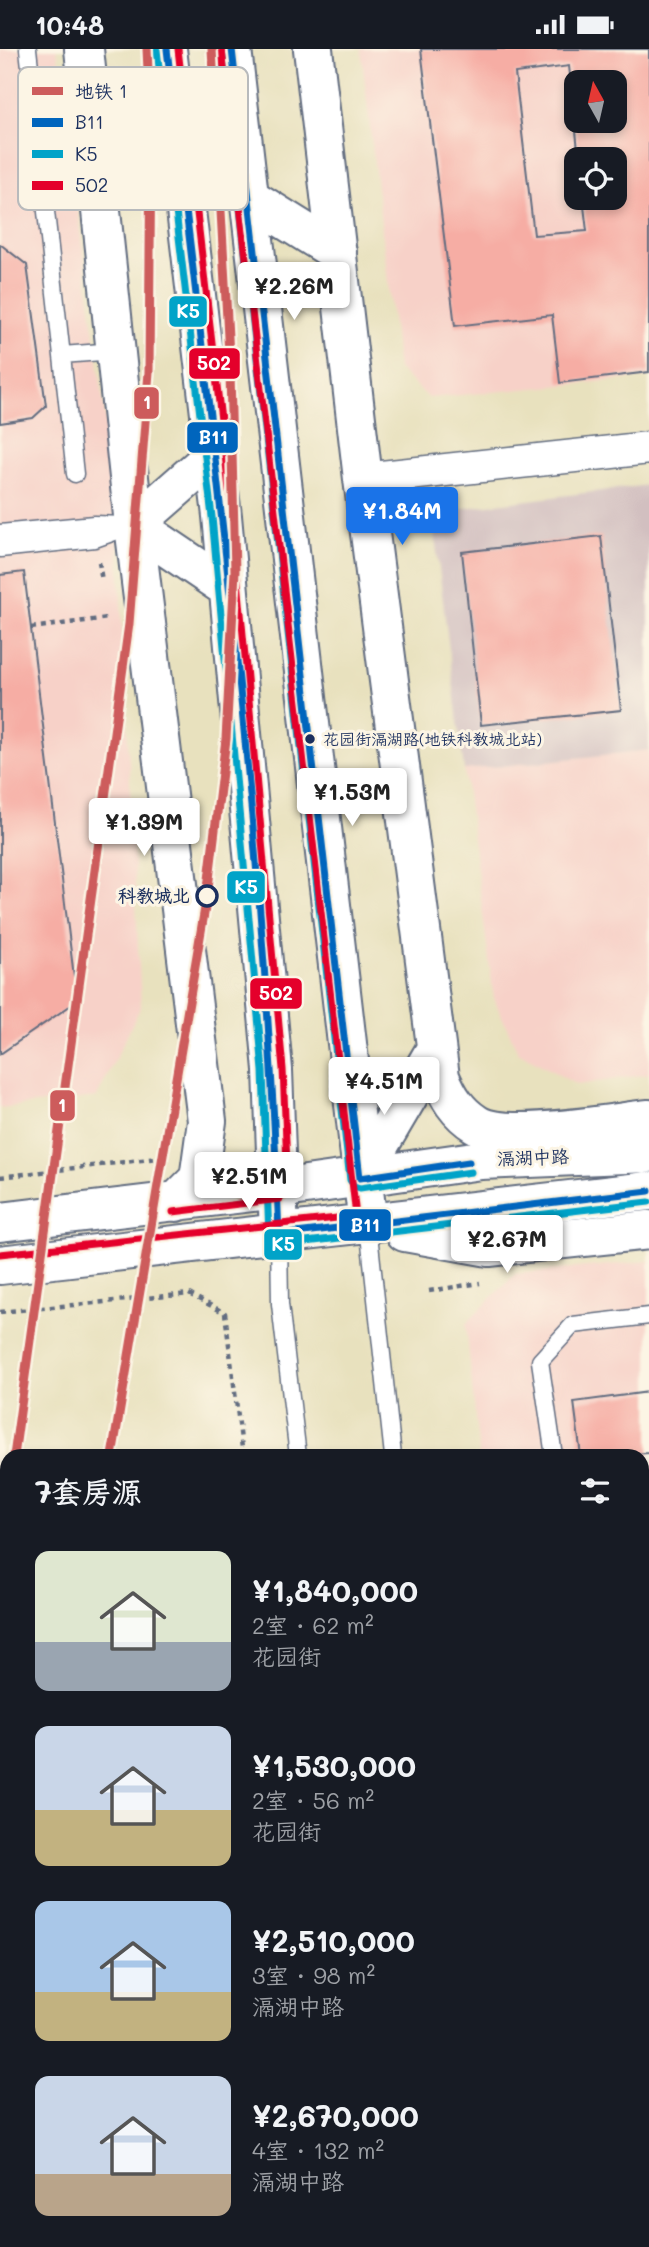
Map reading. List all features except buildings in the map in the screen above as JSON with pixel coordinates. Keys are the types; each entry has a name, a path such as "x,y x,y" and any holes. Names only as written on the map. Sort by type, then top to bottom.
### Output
{"main road":[{"path":"84,49 86,67"},
{"path":"167,49 169,67"},
{"path":"232,49 234,67"},
{"path":"313,49 363,479 434,1052 440,1077 451,1103 477,1125 511,1133 649,1119"},
{"path":"248,188 360,1178 368,1225"},
{"path":"249,197 337,252"},
{"path":"100,210 134,525 207,1121 205,1152 199,1179 176,1202"},
{"path":"186,210 215,454 273,1070 279,1235"},
{"path":"134,525 215,454"},
{"path":"134,525 226,587"},
{"path":"360,1178 434,1052"},
{"name":"滆湖中路","path":"0,1223 278,1189 481,1160 649,1153"},
{"path":"0,1265 649,1191"},
{"path":"368,1225 489,1247 649,1230"}],"street":[{"path":"363,479 649,448"}],"lane":[{"path":"28,49 30,67"},
{"path":"45,210 75,474"},
{"path":"62,355 115,351"},
{"path":"0,533 94,524 134,525"},
{"path":"0,549 95,539 134,525"},
{"path":"368,1225 392,1449"},
{"path":"279,1235 280,1304 297,1449"},
{"path":"553,1449 540,1361 573,1325 649,1315"}],"path":[{"path":"99,560 102,583"},
{"path":"31,628 108,619 106,607"},
{"path":"0,1177 205,1152"},
{"path":"429,1290 493,1282"},
{"path":"0,1312 189,1294 225,1313 242,1449"}],"shaded area":[{"path":"0,49 57,49 59,67 18,67 18,210 78,210 116,498 141,1006 97,1097 0,1108"},
{"path":"361,49 649,49 649,377 429,398 398,369"},
{"path":"649,485 649,750 464,770 432,512"},
{"path":"649,750 649,1074 577,1085 518,1052 494,999 464,770"},
{"path":"649,1261 649,1449 478,1449 466,1324 515,1274"}],"metro line":[{"name":"1","path":"147,49 148,67"},
{"name":"1","path":"212,49 213,67"},
{"name":"1","path":"15,1449 129,624 149,372 150,210"},
{"name":"1","path":"113,1449 207,896 226,739 235,571 230,373 221,210"}],"transit line":[{"name":"B11","path":"167,49 169,67"},
{"name":"502","path":"178,49 180,67"},
{"name":"B11","path":"232,49 234,67"},
{"name":"K5","path":"157,50 159,67"},
{"name":"K5","path":"222,50 224,67"},
{"name":"502","path":"222,50 224,67"},
{"name":"B11","path":"248,190 360,1178 469,1162"},
{"name":"K5","path":"176,210 212,517 263,1071 269,1239 280,1245 649,1202"},
{"name":"B11","path":"186,210 250,789 272,1086 279,1235 649,1191"},
{"name":"502","path":"173,1212 280,1199 288,1189 283,1069 232,515 197,210"},
{"name":"K5","path":"240,210 350,1180 354,1186 360,1188 471,1172"},
{"name":"502","path":"0,1254 356,1216 240,210"}],"place":[{"name":"花园街滆湖路(地铁科教城北站)","path":"310,739"},
{"name":"科教城北","path":"207,896"}]}
